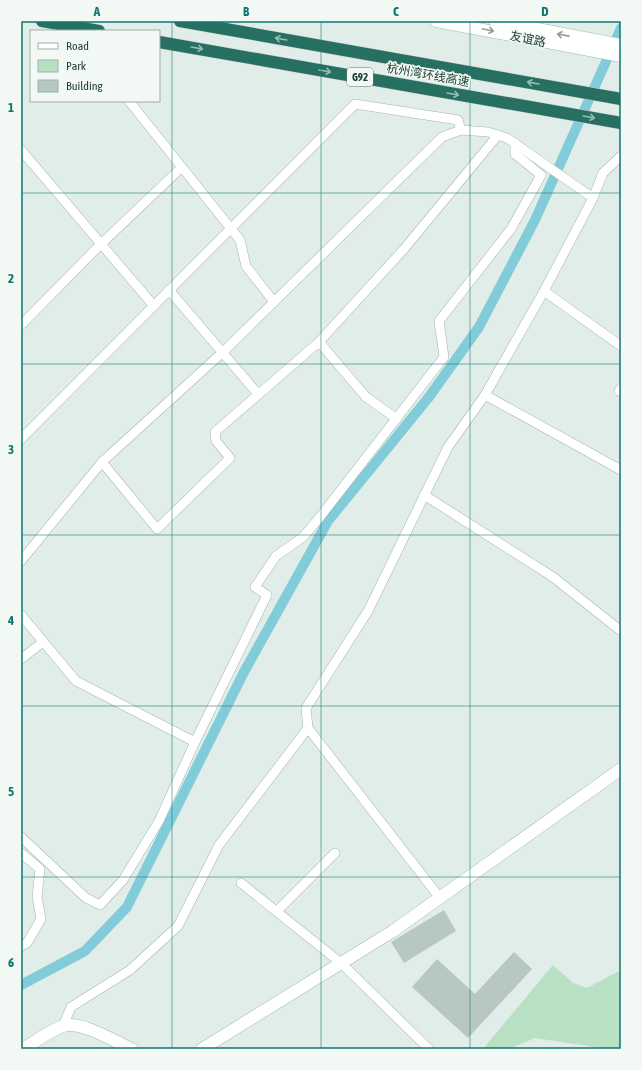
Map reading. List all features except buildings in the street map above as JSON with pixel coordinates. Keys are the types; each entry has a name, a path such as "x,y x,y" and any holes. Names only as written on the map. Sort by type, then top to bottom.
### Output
{"highway":[{"path":"42,21 93,30"},
{"name":"杭州湾环线高速","path":"180,21 621,99"},
{"name":"杭州湾环线高速","path":"160,42 619,123"}],"main road":[{"name":"友谊路","path":"436,21 461,23 599,48 621,45"},
{"name":"友谊路","path":"495,21 599,48 621,56"},
{"path":"202,1049 393,931 621,769"},
{"path":"23,1049 63,1026 82,1027 132,1049"}],"street":[{"path":"130,102 230,230 240,240 246,266 274,302"},
{"path":"21,439 355,104 458,120 461,130"},
{"path":"21,560 102,462 223,352 442,137 461,130 488,132 507,138 593,198"},
{"path":"102,462 157,529 230,458 216,441 215,432 319,342 404,248 498,135"},
{"path":"21,837 86,898 100,905 123,880 159,821 195,742 267,595 255,587 276,556 304,537 444,357 439,321 511,229 541,175 515,154 515,144"},
{"path":"21,150 154,306"},
{"path":"440,898 308,728 306,708 368,611 448,447 485,395 544,291 593,198 603,173 619,160"},
{"path":"21,326 101,244 181,168"},
{"path":"169,290 258,394"},
{"path":"544,291 621,346"},
{"path":"319,342 366,397 397,419"},
{"path":"621,388 619,391 621,392"},
{"path":"485,395 620,468"},
{"path":"424,495 553,576 621,631"},
{"path":"21,615 76,681 195,742"},
{"path":"21,660 43,642"},
{"path":"63,1026 71,1007 130,970 178,926 219,845 308,728"},
{"path":"21,853 40,869 37,897 41,919 27,944 21,946"},
{"path":"277,912 335,853"},
{"path":"241,883 341,963 429,1049"}],"green space":[{"path":"553,965 573,983 587,988 621,970 621,1049 598,1049 589,1046 535,1038 508,1049 483,1049"}],"waterway":[{"path":"21,985 85,951 127,907 244,672 328,521 429,397 479,327 535,220 621,28"}]}
